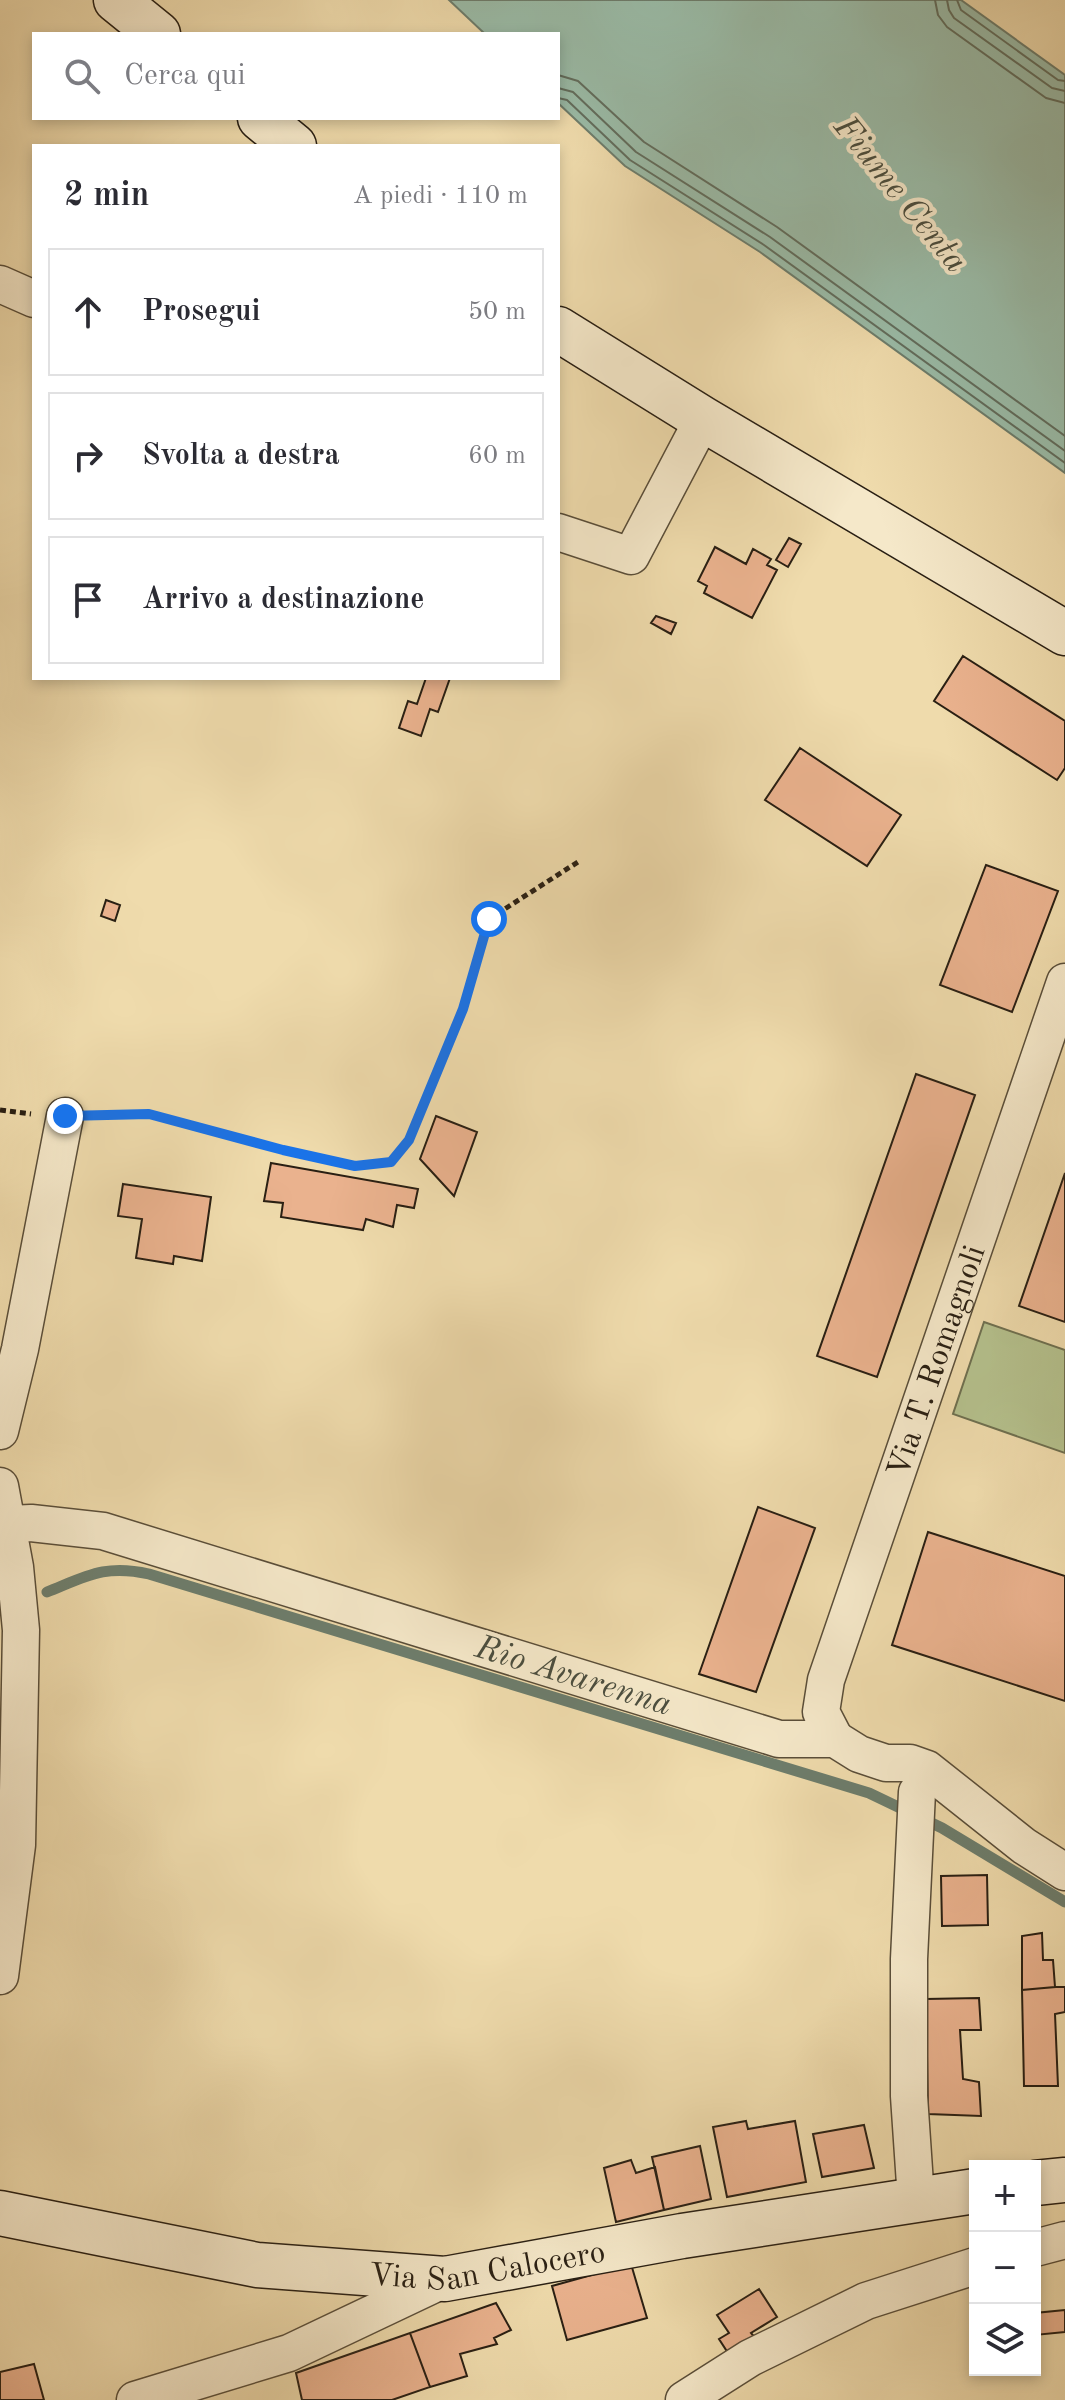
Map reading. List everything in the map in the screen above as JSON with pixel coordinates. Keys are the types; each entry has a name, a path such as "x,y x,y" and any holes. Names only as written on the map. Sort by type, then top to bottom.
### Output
{"main road":[{"path":"116,0 156,32"},
{"path":"262,120 292,144"},
{"path":"560,330 703,419 1065,633"},
{"path":"1041,2182 1065,2180"},
{"name":"Via San Calocero","path":"0,2213 257,2265 445,2279 682,2236 969,2192"}],"street":[{"path":"0,284 32,298"},
{"path":"560,533 631,556 703,419"},
{"name":"Via T. Romagnoli","path":"835,1739 821,1712 826,1680 1065,982"},
{"path":"0,1431 20,1349 65,1116"},
{"path":"0,1486 9,1524 21,1630 17,1845 0,1976"},
{"path":"9,1524 31,1523 103,1531 779,1739 835,1739 859,1754 886,1763 910,1763 927,1769 1024,1846 1065,1872"},
{"path":"916,2199 909,2096 909,1974 917,1792"},
{"path":"1041,2246 1065,2240"},
{"path":"684,2400 750,2358 866,2301 969,2268"},
{"path":"135,2400 289,2353 445,2279"}],"path":[{"path":"0,1110 65,1116 149,1114 355,1166 391,1162 409,1140 463,1009 489,919 581,860"}],"green space":[{"path":"984,1322 1065,1350 1065,1453 953,1414"}],"water":[{"name":"Fiume Centa","path":"449,0 961,0 1065,75 1065,473 760,252 625,166 560,105 560,32 483,32"}],"building":[{"path":"789,538 801,544 788,567 776,560"},
{"path":"715,547 746,564 753,549 771,559 767,565 777,570 752,618 704,593 707,586 698,581"},
{"path":"656,616 676,623 671,634 651,623"},
{"path":"963,656 1065,721 1065,768 1057,780 934,701"},
{"path":"425,680 449,680 438,712 430,709 421,736 399,728 408,701 417,704"},
{"path":"800,748 901,815 867,866 765,800"},
{"path":"986,865 1058,891 1012,1012 940,985"},
{"path":"106,900 120,905 115,921 101,916"},
{"path":"916,1074 975,1095 877,1377 817,1356"},
{"path":"436,1116 477,1132 454,1196 420,1159"},
{"path":"271,1163 418,1189 414,1208 397,1205 393,1227 366,1219 363,1230 281,1217 283,1203 264,1201"},
{"path":"1065,1173 1065,1322 1019,1306"},
{"path":"123,1184 211,1197 202,1261 174,1256 173,1264 136,1258 142,1219 118,1216"},
{"path":"758,1507 815,1528 756,1692 699,1674"},
{"path":"928,1532 1065,1576 1065,1701 892,1645"},
{"path":"987,1875 988,1925 942,1926 941,1876"},
{"path":"1042,1933 1043,1960 1053,1960 1055,1987 1022,1990 1022,1936"},
{"path":"1065,1987 1065,2012 1055,2014 1058,2086 1024,2086 1022,1990"},
{"path":"979,1998 981,2030 960,2030 963,2079 979,2082 981,2116 928,2114 926,1999"},
{"path":"746,2121 748,2129 795,2121 806,2182 727,2197 713,2127"},
{"path":"864,2125 874,2168 822,2177 813,2134"},
{"path":"700,2146 711,2199 664,2210 652,2157"},
{"path":"631,2160 636,2173 655,2167 664,2210 616,2222 604,2168"},
{"path":"631,2264 647,2318 567,2340 552,2286"},
{"path":"759,2289 777,2317 751,2333 756,2339 730,2356 719,2339 729,2333 717,2315"},
{"path":"496,2303 511,2330 494,2338 497,2344 460,2354 467,2376 430,2387 410,2333"},
{"path":"1065,2310 1065,2332 1041,2334 1041,2312"},
{"path":"410,2333 430,2387 392,2400 302,2400 296,2373"},
{"path":"34,2364 44,2400 0,2400 0,2372"}],"waterway":[{"name":"Rio Avarenna","path":"47,1592 96,1573 120,1570 149,1574 869,1793 942,1828 1065,1902"}],"route":[{"path":"65,1116 149,1114 355,1166 391,1162 409,1140 463,1009 489,919"}]}
